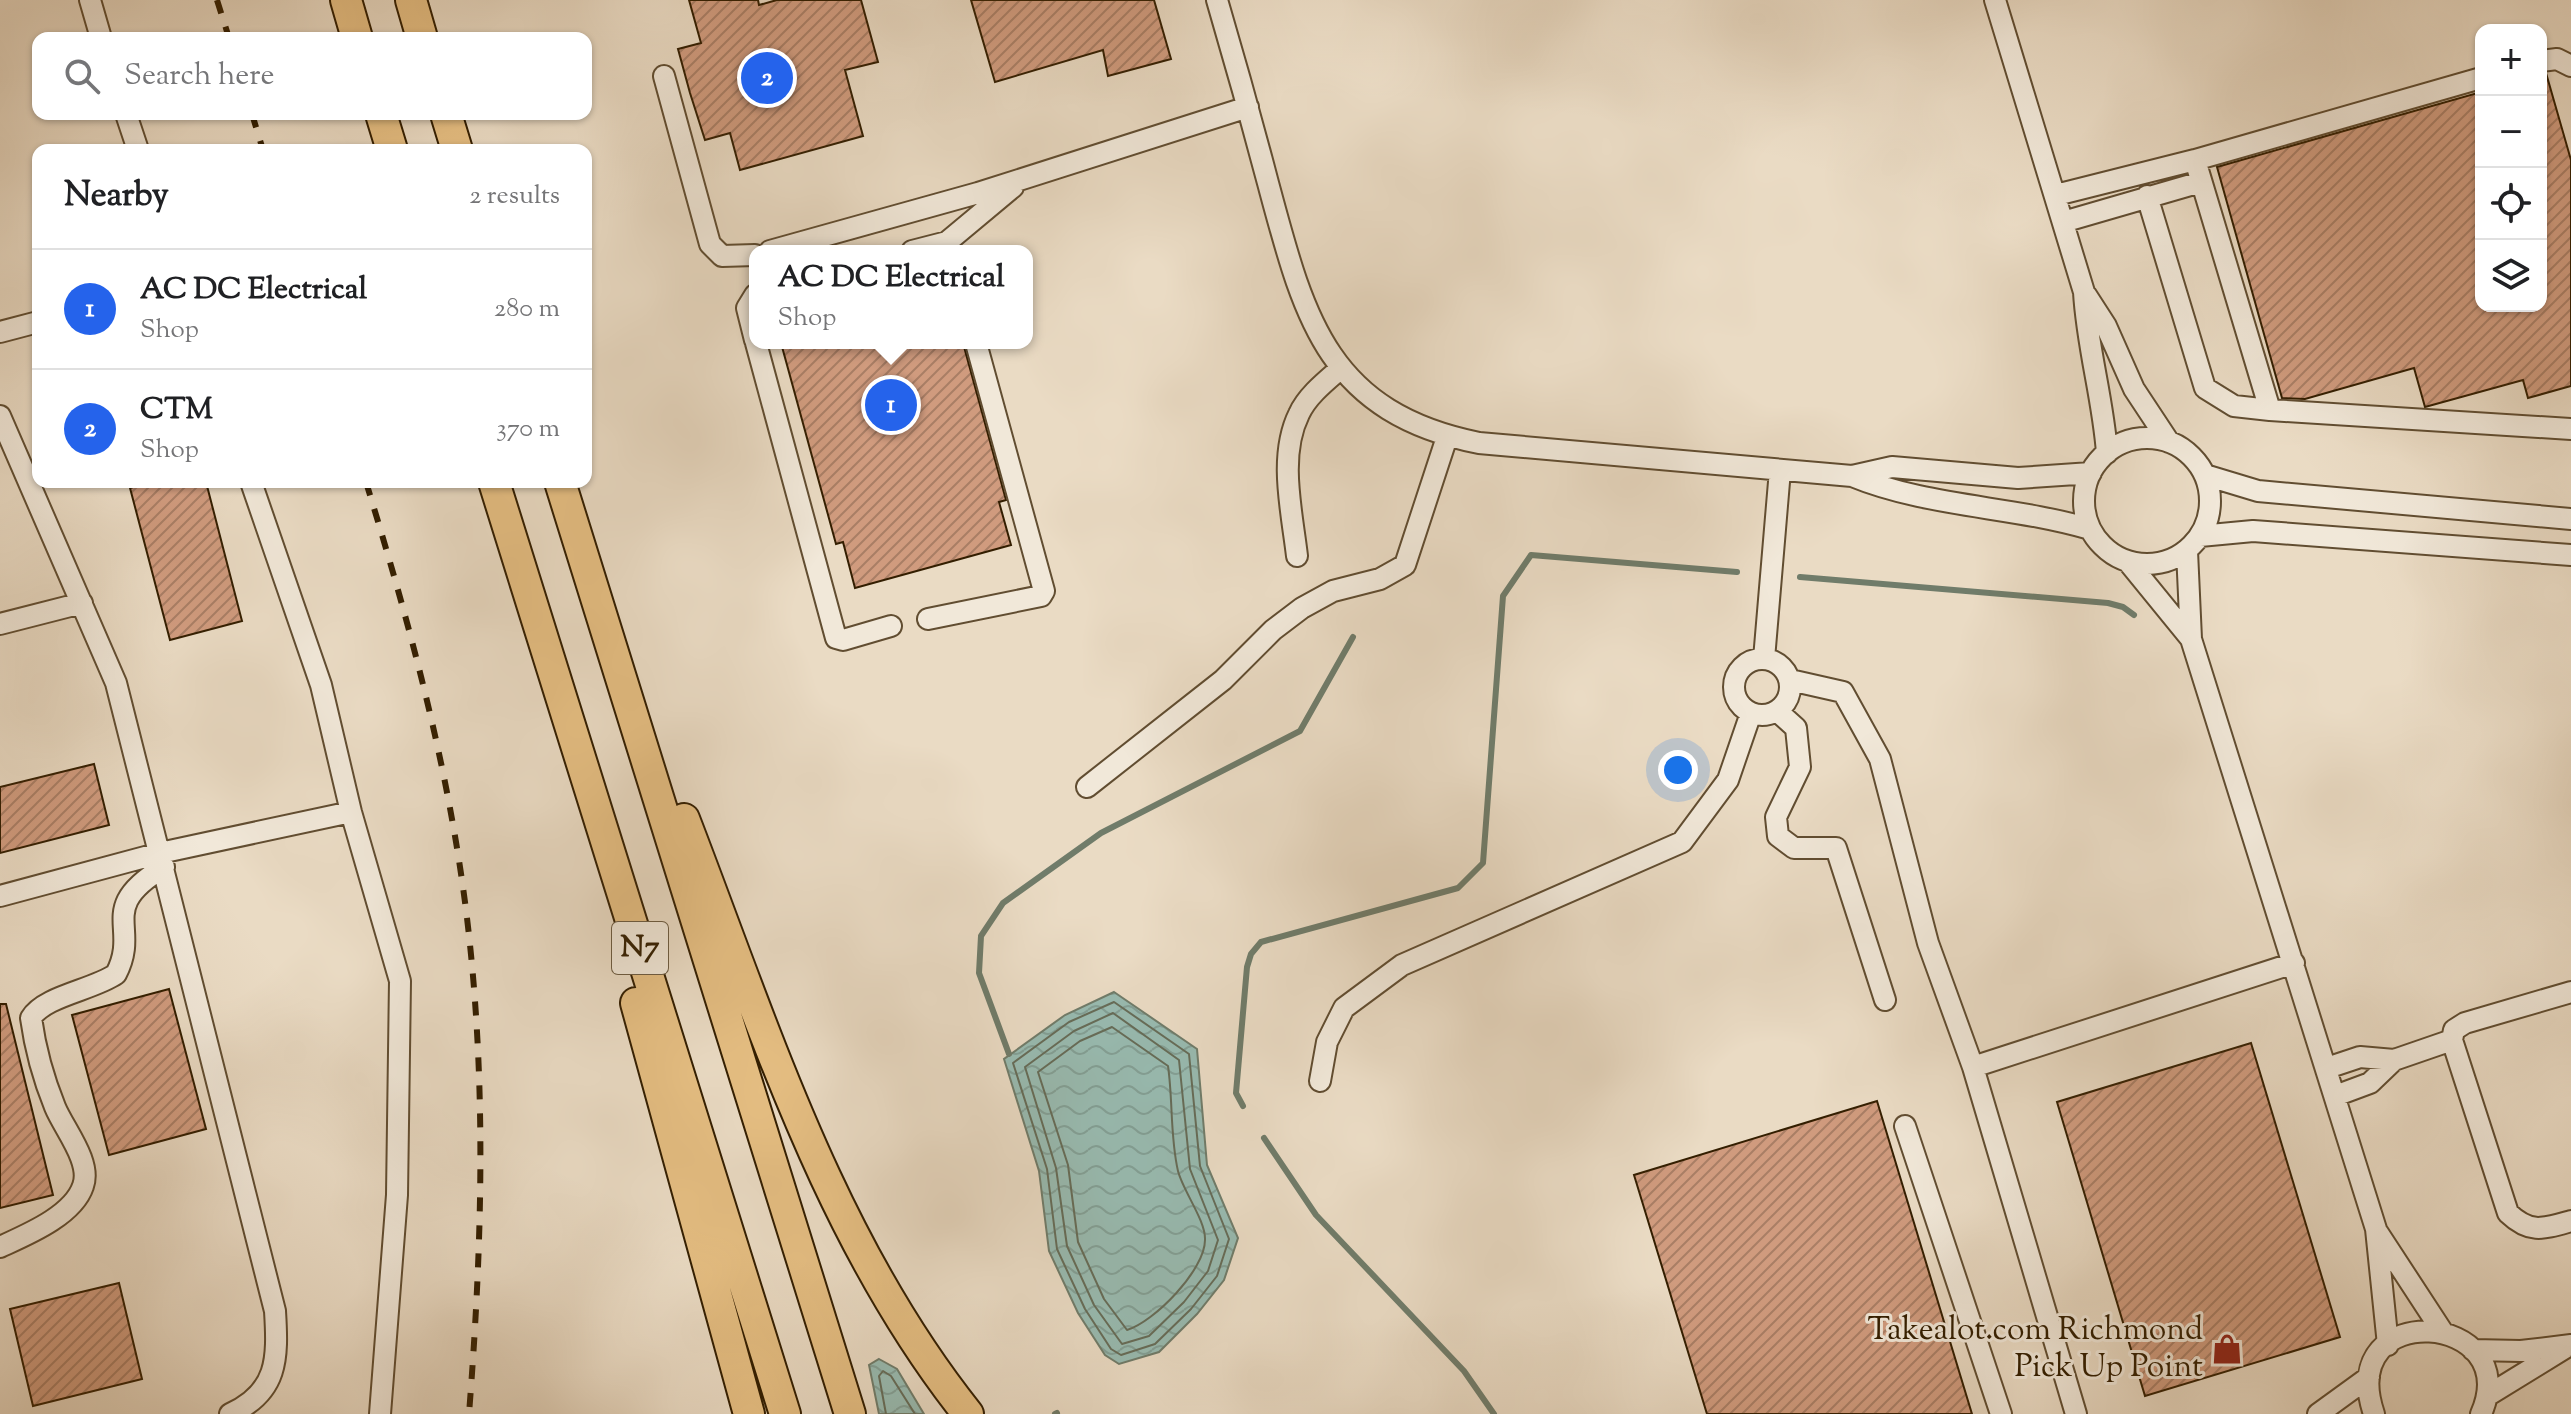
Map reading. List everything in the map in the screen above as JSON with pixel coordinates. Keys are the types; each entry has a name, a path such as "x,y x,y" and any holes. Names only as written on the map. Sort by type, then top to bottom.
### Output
{"highway":[{"path":"346,0 355,32"},
{"path":"411,0 420,32"},
{"path":"383,120 390,144"},
{"path":"448,120 455,144"},
{"path":"495,488 749,1414"},
{"name":"N7","path":"495,488 785,1414"},
{"name":"N7","path":"562,488 850,1414"},
{"path":"607,633 672,789 823,1176 894,1310 968,1414"}],"street":[{"path":"90,0 99,32"},
{"path":"1217,0 1305,311 1341,368 1377,402 1400,417 1447,437 1479,443 1852,476 1892,467 2018,478 2091,473"},
{"path":"1995,0 2084,292 2086,332 2103,405 2107,453"},
{"path":"2547,60 2557,59 2571,66"},
{"path":"664,76 710,244 722,256 749,255"},
{"path":"2056,195 2195,160 2475,80"},
{"path":"792,245 978,193 1248,107"},
{"path":"128,120 136,144"},
{"path":"2195,160 2270,410"},
{"path":"950,245 1022,179"},
{"path":"2063,222 2201,182"},
{"path":"2147,196 2205,388 2234,406 2571,429"},
{"path":"2084,292 2106,326 2134,389 2169,442"},
{"path":"0,332 32,324"},
{"path":"757,349 836,638 843,640 891,626"},
{"path":"928,619 1041,596 1044,591 978,349"},
{"path":"1297,556 1289,489 1294,428 1308,401 1341,368"},
{"path":"0,416 116,683 275,1311 277,1340 269,1383 250,1404 230,1414"},
{"path":"1087,787 1223,680 1273,630 1302,608 1333,591 1380,579 1405,565 1447,437"},
{"path":"2388,1345 2376,1229 2191,639 2193,544 2208,518 2210,496 2205,475 2193,457 2169,442 2154,438 2132,439 2107,453 2091,473 2083,503 2090,529 2111,554 2129,563 2149,565 2169,561 2193,544 2253,531 2571,555"},
{"path":"1764,659 1780,470"},
{"path":"2205,475 2258,491 2571,519"},
{"path":"1852,476 1888,491 2043,515 2090,529"},
{"path":"253,488 321,685 351,812 400,981 397,1195 380,1414"},
{"path":"2129,563 2191,639"},
{"path":"0,624 82,603"},
{"path":"1777,711 1788,697 1790,680 1781,665 1764,659 1741,668 1734,685 1738,701 1751,713 1777,711 1796,728 1800,767 1776,817 1778,836 1794,848 1836,848 1885,1000"},
{"path":"1790,680 1843,692 1880,759 1928,943 1973,1067 2076,1414"},
{"path":"1320,1081 1327,1042 1344,1008 1402,965 1682,842 1728,780 1751,713"},
{"path":"0,896 162,860 351,812"},
{"path":"0,1247 57,1216 79,1195 85,1184 82,1162 54,1105 31,1018 43,1005 96,986 116,974 122,954 125,908 130,893 162,860"},
{"path":"1973,1067 2294,963"},
{"path":"2571,992 2465,1023 2454,1030 2452,1040 2508,1213 2521,1226 2536,1231 2571,1221"},
{"path":"2327,1068 2360,1057 2394,1060 2452,1040"},
{"path":"2335,1096 2370,1083 2394,1060"},
{"path":"1905,1126 2001,1414"},
{"path":"2376,1229 2442,1331"},
{"path":"2374,1414 2368,1395 2369,1377 2379,1354 2404,1334 2422,1329 2442,1331 2459,1338 2473,1350 2485,1372 2484,1405"},
{"path":"2473,1350 2521,1351 2570,1346"},
{"path":"2484,1405 2570,1346"},
{"path":"2318,1414 2369,1377"}],"water":[{"path":"1114,992 1197,1049 1207,1165 1238,1238 1224,1280 1197,1314 1159,1352 1119,1364 1105,1355 1078,1313 1049,1251 1039,1171 1004,1059 1065,1015"},
{"path":"879,1359 897,1369 924,1414 879,1414 869,1365"}],"building":[{"path":"689,0 758,0 759,5 777,0 861,0 878,62 845,70 863,136 740,170 730,133 705,140 690,93 678,49 701,43"},
{"path":"971,0 1154,0 1171,59 1108,76 1103,50 995,82"},
{"path":"2547,76 2571,160 2571,386 2528,398 2523,380 2425,407 2414,368 2305,399 2282,398 2217,167 2475,94 2475,312 2547,312"},
{"path":"783,349 965,349 1006,500 999,502 1011,545 855,588 843,542 836,544"},
{"path":"130,488 208,488 242,621 170,640"},
{"path":"94,764 109,825 0,853 0,787"},
{"path":"169,989 206,1129 109,1155 72,1015"},
{"path":"0,1004 6,1004 53,1195 0,1208"},
{"path":"2251,1043 2340,1337 2145,1396 2057,1102"},
{"path":"1877,1101 1972,1414 1707,1414 1634,1175"},
{"path":"119,1283 142,1379 33,1406 10,1309"}],"waterway":[{"path":"1243,1106 1236,1093 1247,967 1251,954 1261,942 1458,888 1483,863 1503,596 1531,555 1737,572"},
{"path":"1800,577 2108,603 2123,607 2134,615"},
{"path":"1009,1054 979,973 981,936 1003,903 1101,833 1300,731 1353,637"},
{"path":"1264,1138 1316,1215 1464,1371 1494,1414"}],"railway":[{"path":"217,0 227,32"},
{"path":"254,120 261,144"},
{"path":"368,488 398,590 439,752 467,918 480,1104 477,1290 469,1414"}],"place":[{"name":"CTM","path":"767,78"},
{"name":"AC DC Electrical","path":"891,405"},
{"name":"Takealot.com Richmond Pick Up Point","path":"2227,1349"}]}
